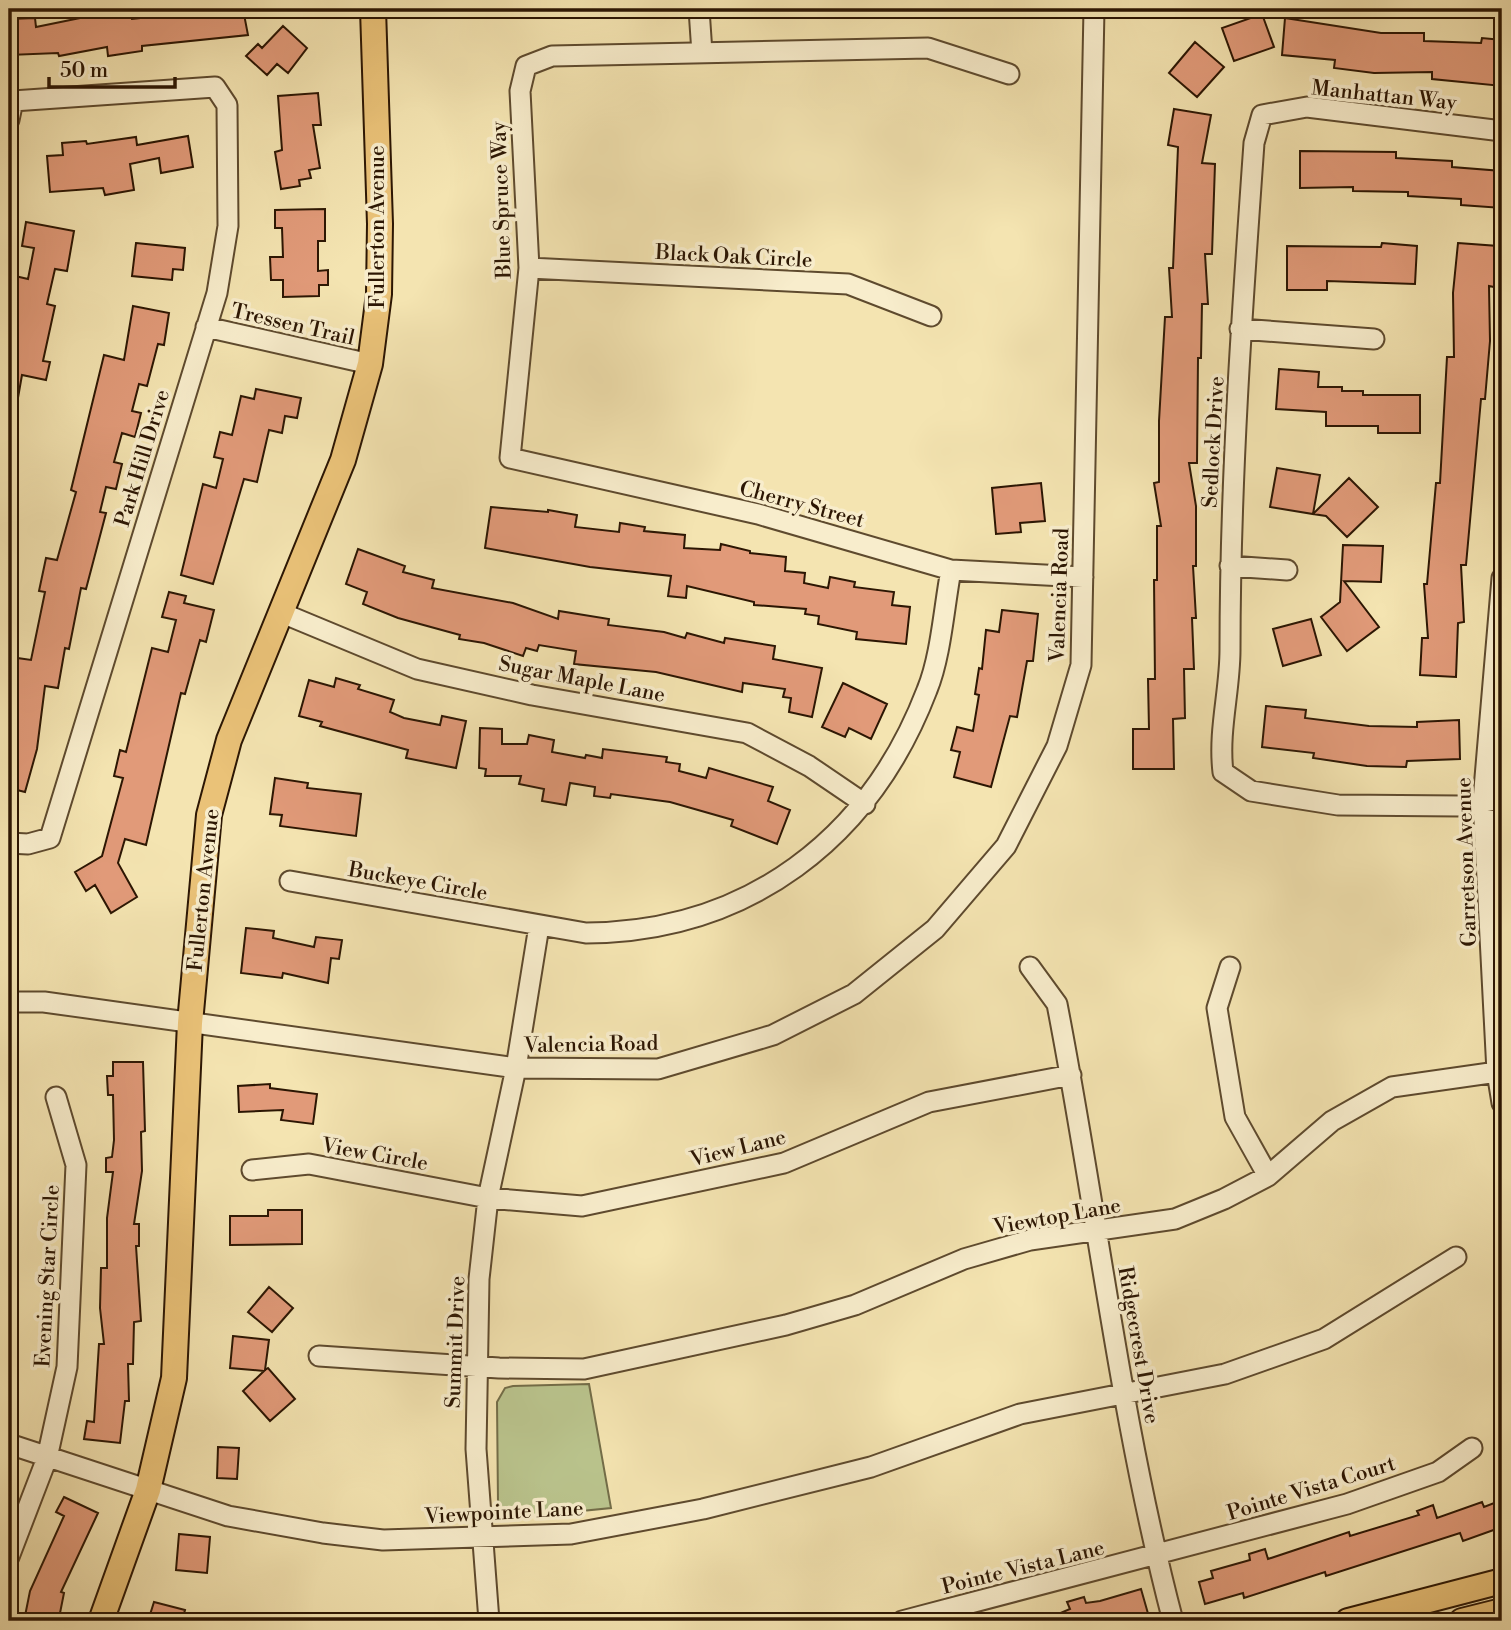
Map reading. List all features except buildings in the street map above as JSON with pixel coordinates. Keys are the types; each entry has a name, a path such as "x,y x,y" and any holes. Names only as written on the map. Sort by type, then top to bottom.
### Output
{"main road":[{"name":"Fullerton Avenue","path":"100,1621 148,1490 174,1378 190,1023 209,815 229,740 343,460 370,364 379,294 380,252 373,9"},
{"path":"1348,1621 1502,1581"},
{"path":"1462,1621 1502,1611"}],"street":[{"path":"699,9 702,53 928,48 1009,74"},
{"name":"Valencia Road","path":"9,1002 44,1002 516,1068 657,1069 773,1035 854,994 935,929 1006,846 1057,746 1081,665 1094,9"},
{"name":"Blue Spruce Way","path":"510,458 529,268 520,128 520,91 526,66 552,56 702,53"},
{"name":"Park Hill Drive","path":"9,120 13,101 215,88 227,105 228,226 217,293 50,838 27,844 9,843"},
{"name":"Manhattan Way","path":"1262,115 1307,107 1502,131"},
{"name":"Sedlock Drive","path":"1262,115 1254,143 1240,329 1230,566 1230,668 1220,748 1223,772 1251,791 1338,805 1461,806 1492,800"},
{"name":"Black Oak Circle","path":"529,268 848,284 931,316"},
{"name":"Tressen Trail","path":"206,327 370,364"},
{"path":"1240,329 1374,339"},
{"name":"Cherry Street","path":"510,458 758,514 951,570 1083,577"},
{"path":"1230,566 1287,570"},
{"name":"Buckeye Circle","path":"290,881 586,933 633,933 716,911 792,873 865,804 901,751 929,687 951,570"},
{"name":"Garretson Avenue","path":"1502,578 1492,800 1497,1072 1502,1103"},
{"name":"Sugar Maple Lane","path":"282,613 417,669 532,695 747,733 809,766 865,804"},
{"name":"Summit Drive","path":"488,1621 480,1538 476,1449 479,1279 488,1198 516,1068 539,926"},
{"name":"Ridgecrest Drive","path":"1030,967 1057,1004 1124,1393 1156,1556 1173,1621"},
{"path":"1230,967 1217,1008 1235,1117 1268,1176"},
{"name":"Viewtop Lane","path":"319,1356 476,1366 583,1369 786,1325 855,1305 964,1259 1030,1240 1175,1219 1224,1199 1268,1176 1332,1121 1391,1087 1497,1072"},
{"name":"View Lane","path":"488,1198 582,1206 594,1204 784,1163 929,1102 1071,1075"},
{"name":"Evening Star Circle","path":"9,1557 47,1458 66,1367 76,1165 56,1097"},
{"name":"View Circle","path":"252,1170 309,1164 488,1198"},
{"name":"Viewpointe Lane","path":"9,1444 228,1516 323,1533 383,1540 571,1534 703,1509 871,1467 1020,1414 1225,1374 1324,1339 1456,1257"},
{"name":"Pointe Vista Court","path":"1156,1556 1347,1504 1438,1472 1472,1448"},
{"name":"Pointe Vista Lane","path":"901,1621 1156,1556"}],"green space":[{"path":"589,1384 611,1508 511,1518 503,1513 498,1503 497,1402 505,1388"}]}
